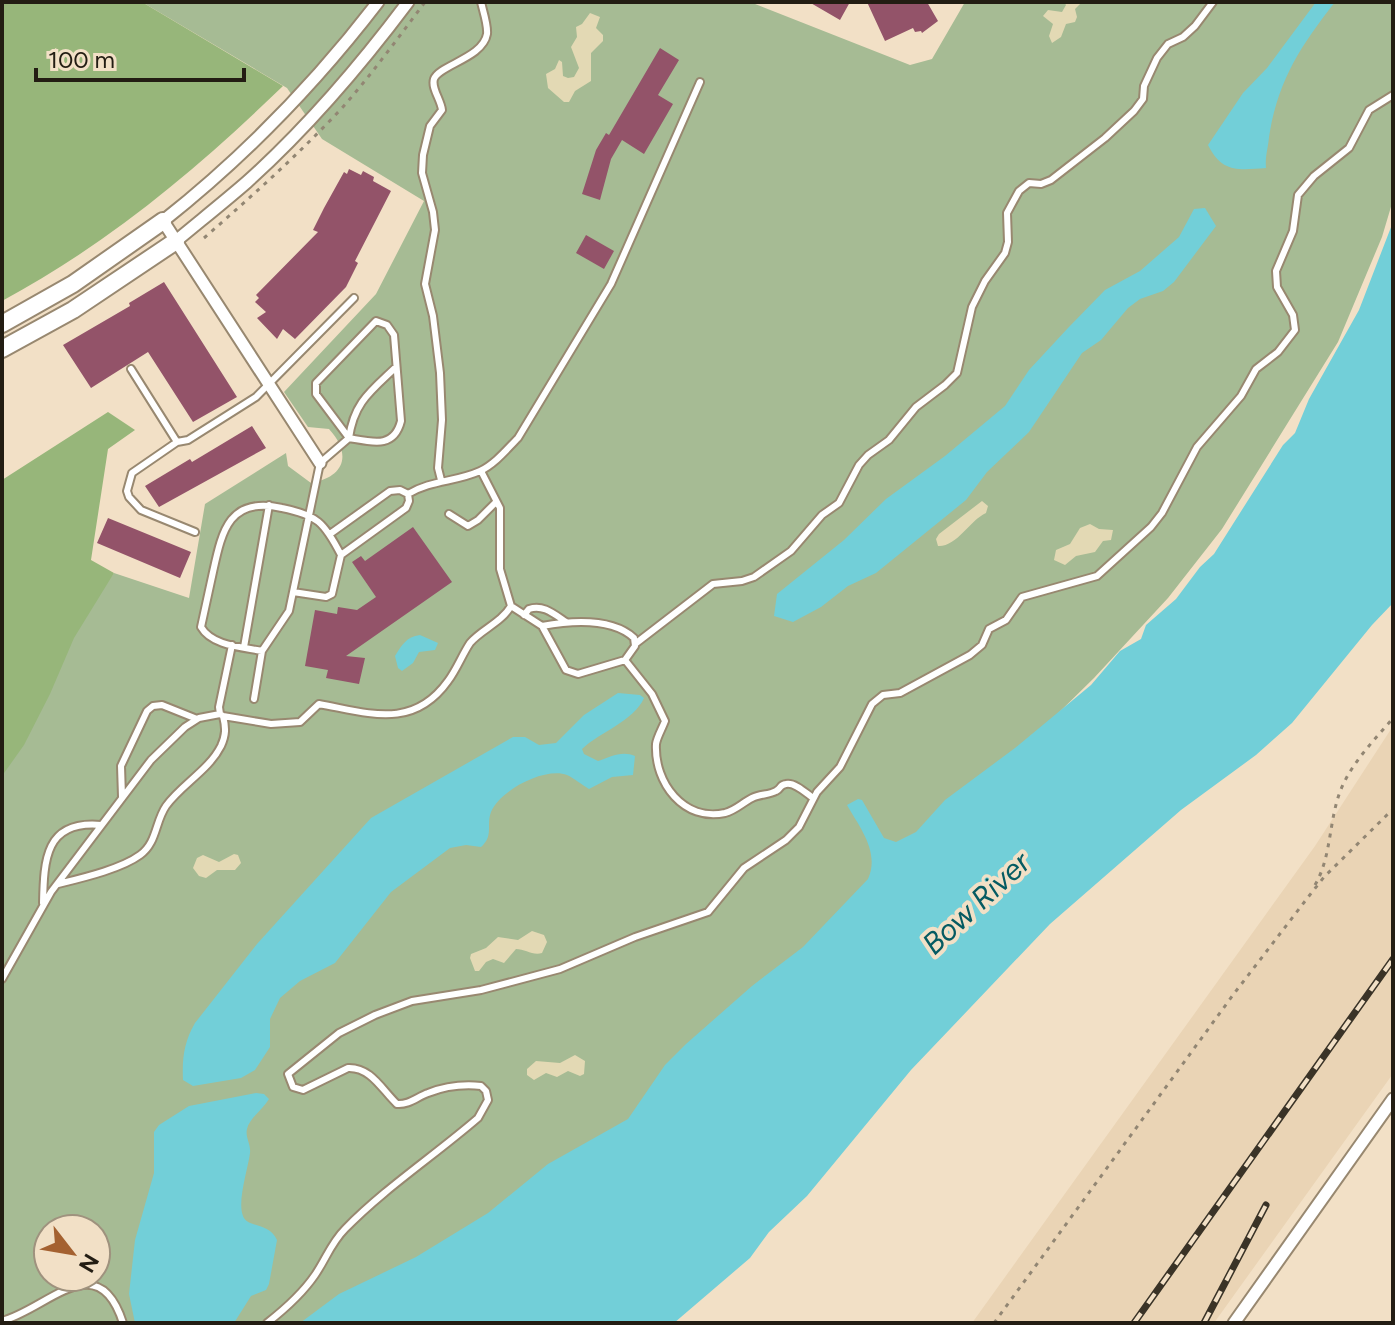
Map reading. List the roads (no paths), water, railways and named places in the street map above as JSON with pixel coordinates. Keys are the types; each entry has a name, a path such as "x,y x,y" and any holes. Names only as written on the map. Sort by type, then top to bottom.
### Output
{"street":[{"path":"2,324 73,284 163,221 219,175 286,111 378,2"},
{"path":"2,349 73,310 176,241 241,187 301,129 362,61 408,2"},
{"path":"163,221 320,463"},
{"path":"1234,1323 1393,1099"}],"lane":[{"path":"441,480 438,468 442,420 440,373 425,284 435,230 422,173 423,155 430,126 442,110 433,85 435,77 466,59 485,39 487,32 481,2"},
{"path":"481,471 500,508 500,569 511,606 542,626 566,670 578,674 625,660 635,644 713,584 754,577 791,551 822,515 839,503 859,465 868,455 889,440 916,407 957,373 972,307 985,281 1005,253 1008,242 1007,213 1019,191 1029,183 1041,184 1051,180 1134,111 1143,99 1144,86 1157,58 1168,44 1183,37 1195,26 1213,2"},
{"path":"408,494 422,485 481,471 518,438 611,284 700,82"},
{"path":"267,1323 304,1289 333,1242 345,1229 478,1118 488,1100 481,1086 464,1084 397,1104 365,1071 356,1068 348,1068 303,1090 293,1087 288,1074 339,1033 387,1010 412,1001 481,990 560,969 635,937 708,912 744,868 786,840 799,827 813,798 840,767 872,704 883,695 900,693 970,655 982,645 989,629 1006,620 1022,597 1097,576 1151,527 1162,513 1197,447 1241,396 1256,369 1278,352 1295,330 1293,315 1277,287 1276,271 1293,231 1298,195 1314,176 1349,148 1369,110 1393,95"},
{"path":"195,532 141,510 127,491 132,473 177,442 188,440 245,404 268,385 354,298"},
{"path":"376,321 387,325 394,335 401,421 398,432 390,440 373,442 349,438 316,394 316,383 376,321"},
{"path":"254,699 262,651 285,622 320,463 349,438 352,417 361,402 397,366"},
{"path":"131,369 177,442"},
{"path":"330,534 390,491 400,490 408,494"},
{"path":"341,555 406,508 408,494"},
{"path":"449,514 468,526 496,502"},
{"path":"244,647 269,505"},
{"path":"262,651 232,645 206,635 201,627 221,533 232,518 249,507 269,505 310,514 330,534 341,555 332,594 326,597 293,592"},
{"path":"2,979 56,885 151,760 185,727 197,719 222,715 271,724 300,722 319,704 373,714 395,716 406,713 433,697 448,681 474,638 505,615 511,606"},
{"path":"524,615 529,609 541,607 566,622"},
{"path":"542,626 566,622 604,624 629,633 635,644"},
{"path":"56,885 134,859 149,847 159,818 168,804 221,746 226,730 222,715 232,645"},
{"path":"625,660 652,694 665,721 656,741 658,770 667,789 682,802 700,814 722,814 735,810 752,798 777,791 784,784 790,784 813,798"},
{"path":"122,797 121,766 147,711 153,706 162,705 197,719"},
{"path":"43,904 45,857 52,844 73,827 87,823 101,825"},
{"path":"2,1321 26,1313 57,1292 85,1284 95,1286 111,1298 123,1323"}],"water":[{"path":"1316,2 1335,2 1301,49 1285,81 1273,117 1266,168 1239,169 1225,165 1208,145 1243,93 1267,68"},
{"path":"1205,208 1216,226 1174,282 1163,291 1140,299 1128,308 1101,340 1082,353 1029,432 987,472 966,500 876,573 848,586 821,607 793,622 774,616 777,594 844,540 886,499 945,456 1005,406 1029,370 1105,290 1140,271 1179,237 1194,209"},
{"name":"Bow River","path":"1393,222 1393,603 1292,723 1256,755 1181,810 1050,924 911,1070 807,1196 769,1232 750,1258 674,1323 300,1323 339,1294 416,1257 488,1213 548,1164 628,1119 665,1065 686,1044 752,986 803,947 868,879 872,859 870,850 863,831 847,805 862,800 884,838 896,842 916,832 945,800 1015,748 1091,685 1120,651 1141,639 1146,625 1176,599 1214,554 1283,445 1295,433 1309,399 1359,310"},
{"path":"420,635 438,643 435,650 419,652 413,663 402,671 395,656 402,645"},
{"path":"618,693 644,698 625,720 582,749 584,754 598,761 621,754 635,756 633,775 612,777 589,789 567,775 547,774 513,789 491,812 489,835 481,847 466,845 450,848 391,892 335,963 300,981 280,998 270,1019 270,1047 255,1070 241,1078 193,1086 183,1080 184,1050 195,1023 257,944 371,818 513,737 525,737 539,745 556,743 584,715"},
{"path":"264,1094 269,1099 247,1129 250,1153 241,1210 245,1220 269,1230 277,1240 266,1290 251,1296 234,1323 135,1323 129,1294 135,1240 154,1173 154,1132 159,1125 189,1106"}],"railway":[{"path":"1134,1323 1393,959"},
{"path":"1204,1323 1266,1205"}]}
